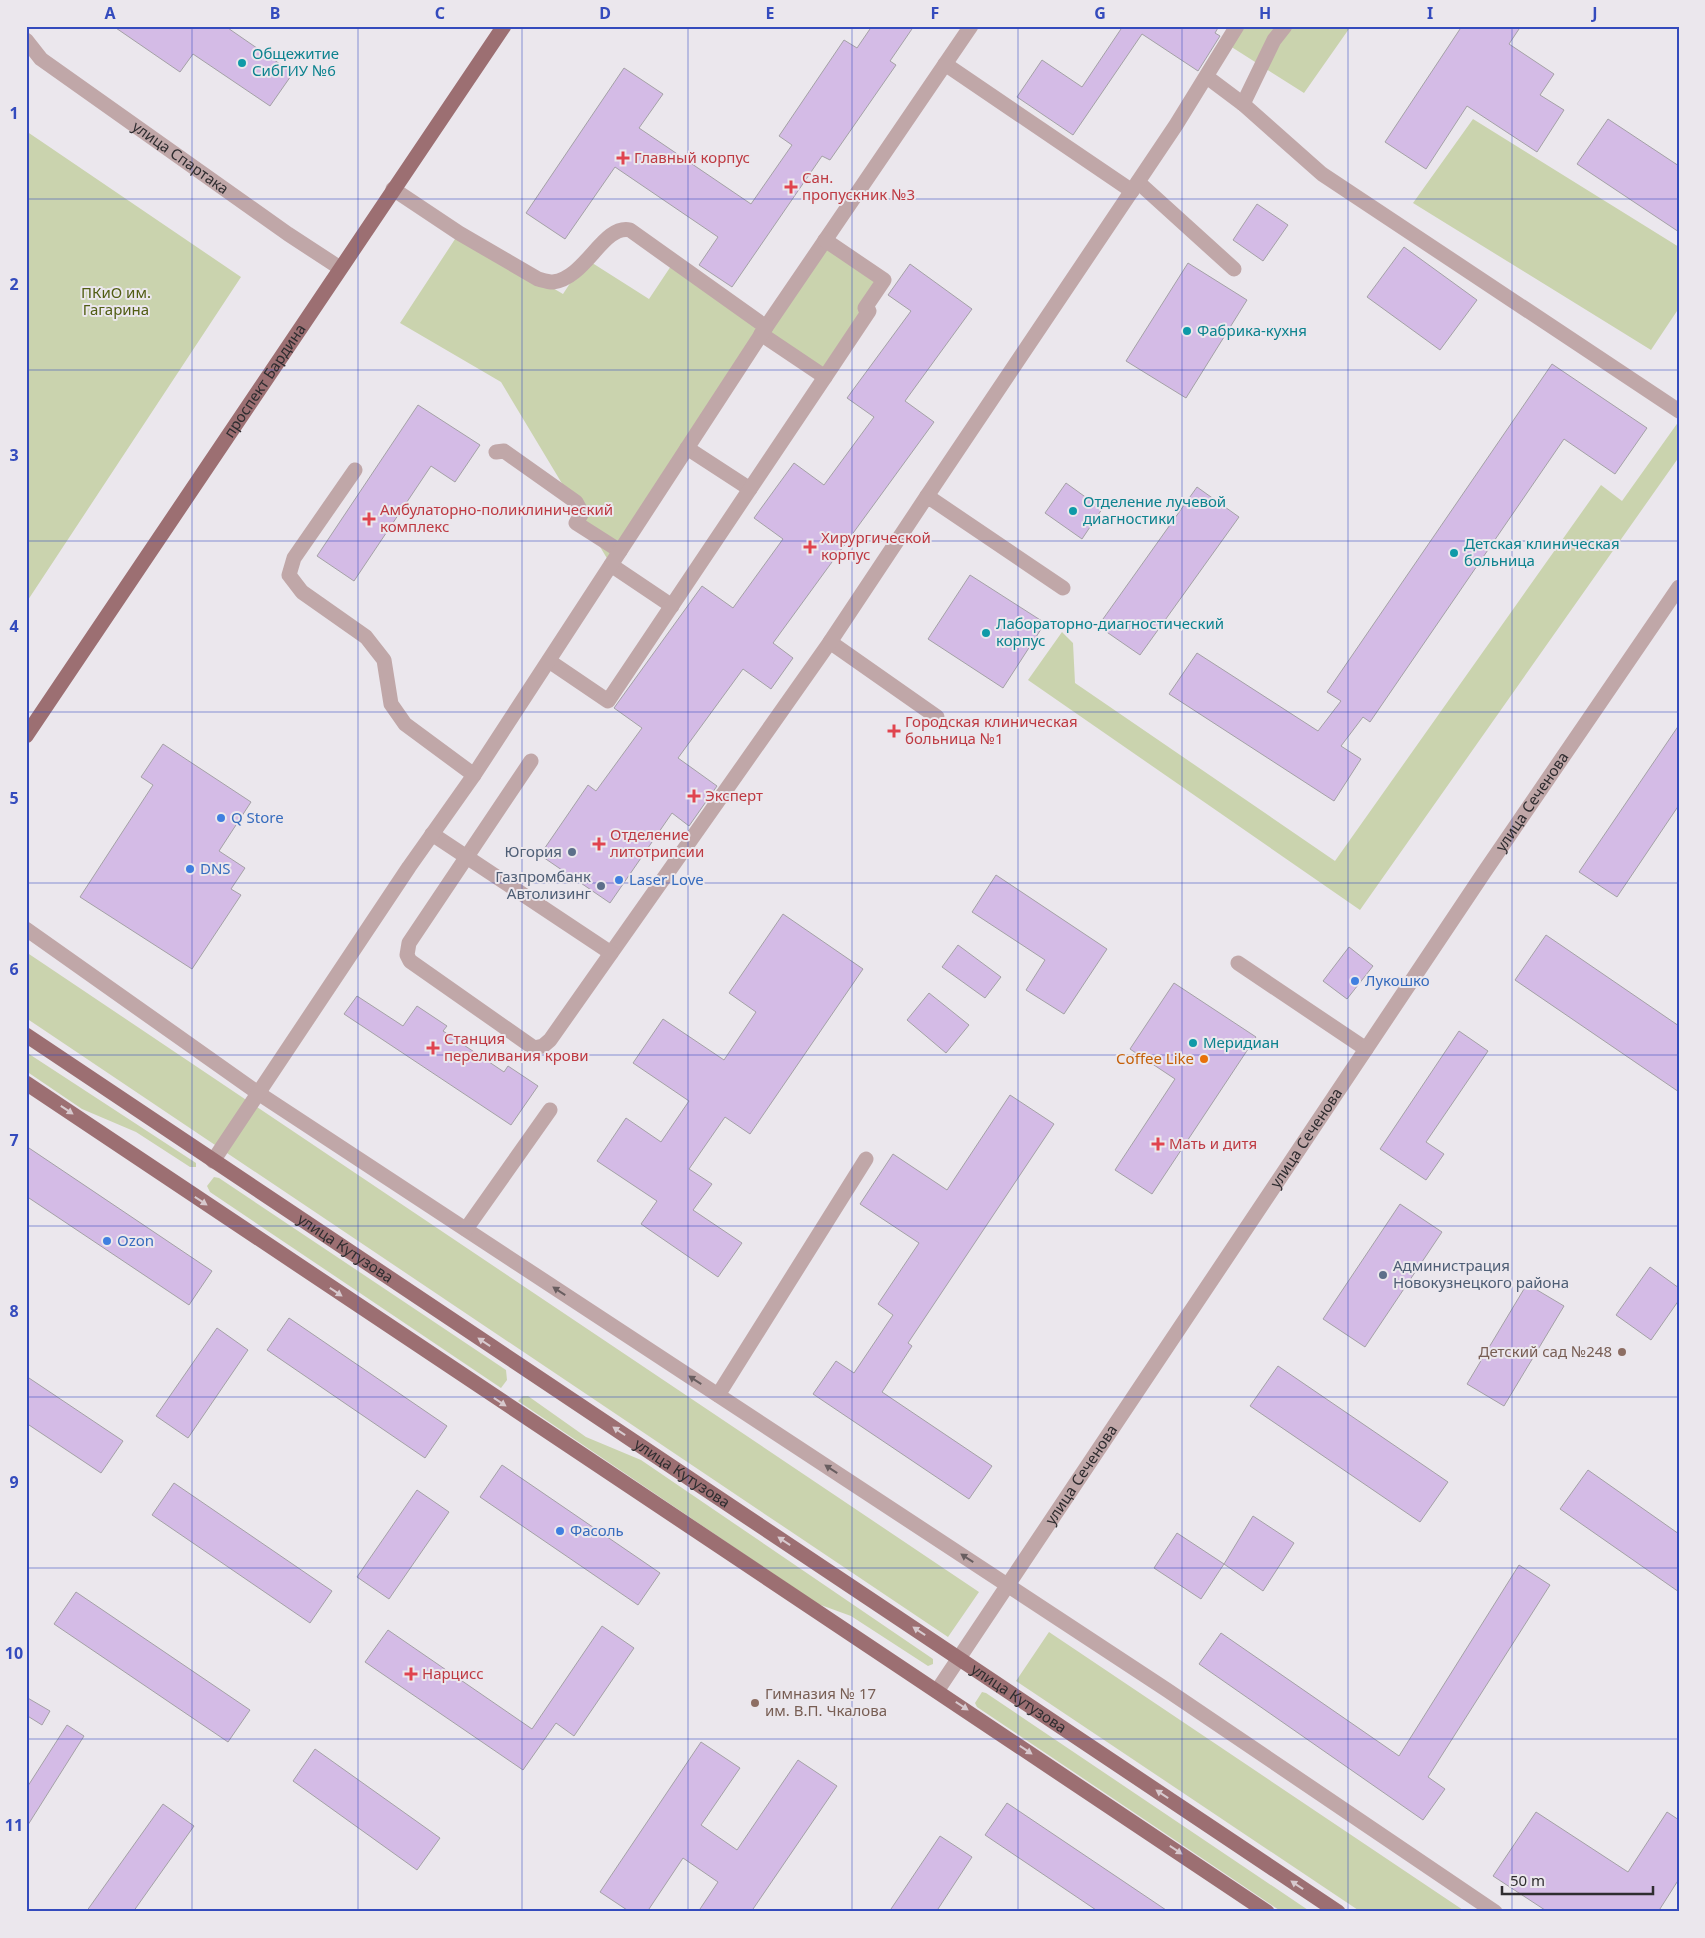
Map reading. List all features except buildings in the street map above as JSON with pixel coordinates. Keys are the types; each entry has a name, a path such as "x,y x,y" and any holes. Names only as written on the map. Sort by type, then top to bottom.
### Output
{"main road":[{"name":"проспект Бардина","path":"26,736 504,26"},
{"name":"улица Кутузова","path":"26,1035 1338,1912"},
{"path":"26,1083 1267,1912"}],"street":[{"path":"213,1161 549,661 824,240 971,26"},
{"path":"531,761 409,943 407,954 410,961 418,967 534,1048 543,1046 550,1040 830,642 1135,187 1207,77 1237,26"},
{"path":"1243,104 1274,40 1285,26"},
{"name":"улица Спартака","path":"26,40 41,59 288,234 340,268"},
{"path":"945,64 1135,187 1234,269"},
{"path":"1207,77 1243,104 1322,174 1679,411"},
{"path":"393,189 467,238 538,279 552,282 566,277 581,268 614,232 622,228 630,230 826,377"},
{"path":"549,661 608,701 826,377 869,311 865,308 884,280 824,240"},
{"path":"687,448 750,490"},
{"path":"496,452 504,451 576,502 582,513 576,523 620,551"},
{"path":"355,470 294,558 289,575 302,592 366,637 384,660 391,704 405,724 474,774"},
{"path":"927,496 1063,588"},
{"path":"611,565 672,606"},
{"name":"улица Сеченова","path":"937,1690 1366,1049 1679,587"},
{"path":"830,642 937,717"},
{"path":"432,834 611,953"},
{"path":"26,929 258,1093 1008,1585 1495,1912"},
{"path":"1238,963 1366,1049"},
{"path":"466,1229 550,1110"},
{"path":"718,1395 866,1159"}],"green space":[{"path":"1244,26 1351,26 1304,93 1230,46"},
{"path":"1473,119 1679,247 1679,308 1651,350 1413,203"},
{"name":"ПКиО им. Гагарина","path":"26,131 241,277 26,603"},
{"path":"459,233 563,294 586,259 649,299 673,263 766,327 825,240 884,280 825,377 761,334 611,565 501,382 400,323"},
{"path":"1679,421 1679,457 1360,910 1028,680 1062,632 1073,643 1075,683 1335,861 1601,485 1622,501"},
{"path":"26,952 979,1592 948,1637 26,1018"},
{"path":"26,1052 196,1163 196,1167 190,1167 136,1132 82,1109 26,1071"},
{"path":"214,1177 219,1178 506,1370 507,1380 501,1388 210,1192 207,1186"},
{"path":"523,1396 528,1396 586,1437 641,1460 933,1659 933,1664 928,1666 851,1616 818,1604 518,1401"},
{"path":"1049,1632 1466,1912 1361,1912 1016,1681"},
{"path":"982,1692 1311,1912 1282,1912 977,1707 975,1703"}],"place":[{"name":"Общежитие СибГИУ №6","path":"242,63"},
{"name":"Главный корпус","path":"623,158"},
{"name":"Сан. пропускник №3","path":"791,187"},
{"name":"Фабрика-кухня","path":"1187,331"},
{"name":"Отделение лучевой диагностики","path":"1073,511"},
{"name":"Амбулаторно-поликлинический комплекс","path":"369,519"},
{"name":"Хирургической корпус","path":"810,547"},
{"name":"Детская клиническая больница","path":"1454,553"},
{"name":"Лабораторно-диагностический корпус","path":"986,633"},
{"name":"Городская клиническая больница №1","path":"894,731"},
{"name":"Эксперт","path":"694,796"},
{"name":"Q Store","path":"221,818"},
{"name":"Отделение литотрипсии","path":"599,844"},
{"name":"Югория","path":"572,852"},
{"name":"DNS","path":"190,869"},
{"name":"Laser Love","path":"619,880"},
{"name":"Газпромбанк Автолизинг","path":"601,886"},
{"name":"Лукошко","path":"1355,981"},
{"name":"Меридиан","path":"1193,1043"},
{"name":"Станция переливания крови","path":"433,1048"},
{"name":"Coffee Like","path":"1204,1059"},
{"name":"Мать и дитя","path":"1158,1144"},
{"name":"Ozon","path":"107,1241"},
{"name":"Администрация Новокузнецкого района","path":"1383,1275"},
{"name":"Детский сад №248","path":"1622,1352"},
{"name":"Фасоль","path":"560,1531"},
{"name":"Нарцисс","path":"411,1674"},
{"name":"Гимназия № 17 им. В.П. Чкалова","path":"755,1703"}]}
